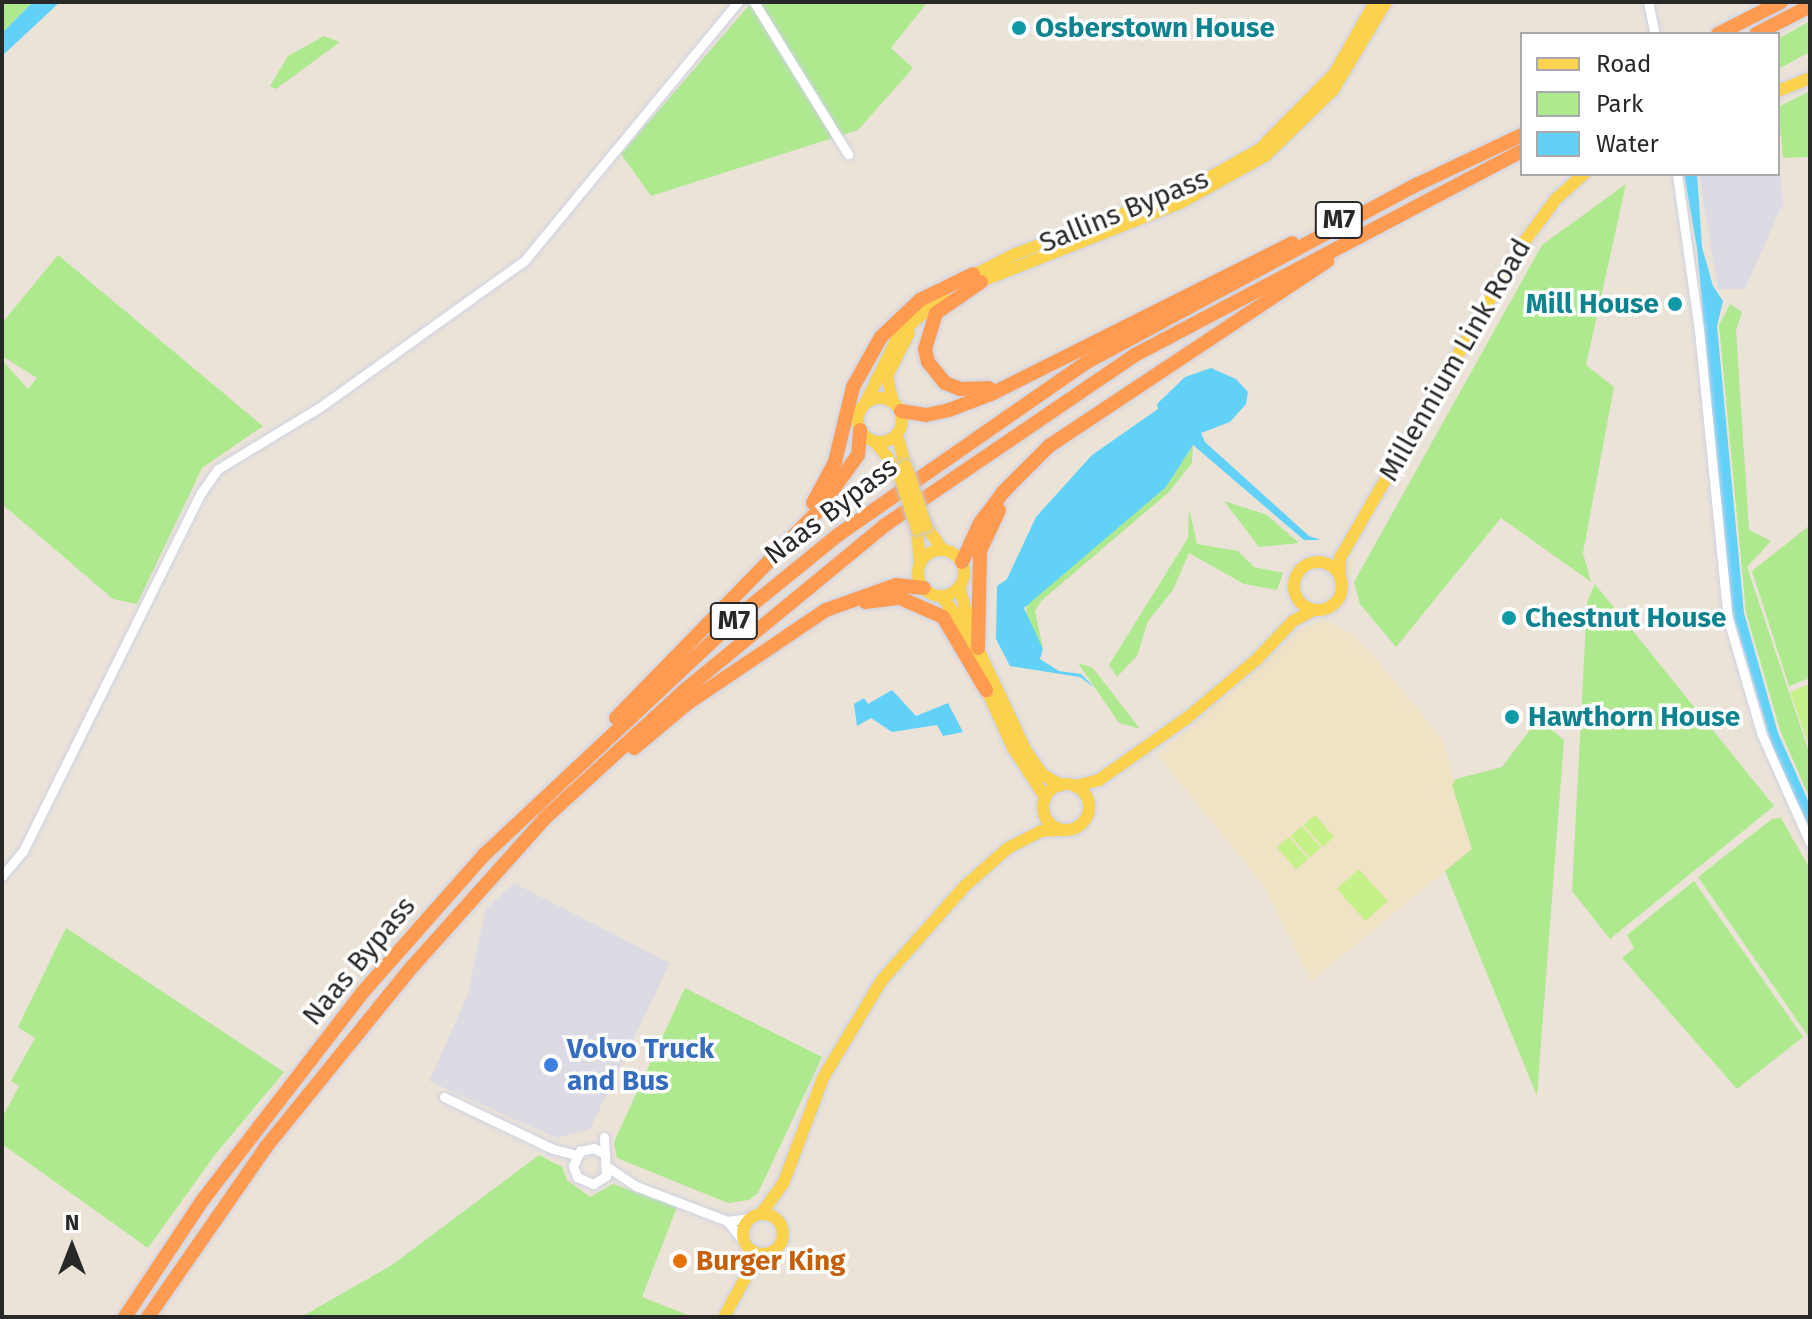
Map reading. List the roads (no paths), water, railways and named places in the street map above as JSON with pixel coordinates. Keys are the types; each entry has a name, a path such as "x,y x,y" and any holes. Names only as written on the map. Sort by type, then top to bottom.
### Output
{"highway":[{"path":"1722,32 1781,2"},
{"path":"1760,32 1810,6"},
{"name":"Naas Bypass","path":"148,1317 314,1084 546,817 673,700 885,525 1135,355 1502,153 1520,137"},
{"name":"Naas Bypass","path":"125,1317 202,1201 362,993 485,854 747,609 943,459 1087,362 1416,185 1502,153 1520,151"},
{"name":"M7","path":"897,407 926,415 949,410 1502,153"},
{"name":"M7","path":"962,562 980,523 1023,472 1072,429 1237,318 1502,153"},
{"name":"M7","path":"977,278 936,313 925,336 928,362 945,383 961,389 978,390 1020,378"},
{"name":"M7","path":"787,544 835,462 853,387 881,337 920,300 977,278"},
{"name":"M7","path":"549,793 600,734 787,544 858,455 860,430"},
{"name":"M7","path":"978,648 980,551 1023,472"},
{"name":"M7","path":"478,896 688,703 808,621 882,588 924,588"},
{"name":"M7","path":"808,621 886,598 926,606 953,630 986,690"}],"main road":[{"name":"Sallins Bypass","path":"897,407 887,376 913,326 977,278 1189,189 1260,149 1334,74 1375,2"},
{"name":"Sallins Bypass","path":"865,404 890,348 907,324 977,278 1203,192 1265,156 1333,90 1386,2"},
{"path":"1780,90 1810,78"},
{"name":"Millennium Link Road","path":"1340,558 1532,228 1582,176"},
{"path":"724,1317 749,1271 781,1242 779,1193 823,1078 882,980 965,886 1024,838 1043,811 1045,797 1013,748 986,690 958,617 941,596 924,588 920,562 922,528 902,468 897,407 879,398 865,404 858,419 860,430 902,468"},
{"path":"874,442 897,435"},
{"path":"922,528 942,549 962,562 959,587 978,648 1026,751 1043,775 1068,785 1088,801"},
{"path":"920,562 942,549"},
{"path":"1045,797 1068,785 1099,780 1187,718 1293,621 1338,600 1340,558 1325,564 1306,565 1297,575 1298,600 1293,621"},
{"path":"1325,564 1340,576"},
{"path":"941,596 959,587"},
{"path":"1298,600 1314,610"},
{"path":"1024,838 1085,821 1088,801 1099,780"},
{"path":"1043,811 1049,824 1061,830"},
{"path":"749,1271 743,1232 779,1193"},
{"path":"756,1216 780,1224"},
{"path":"747,1246 768,1254"}],"street":[{"path":"2,876 23,851 201,493 218,469 320,407 525,260 738,2"},
{"path":"754,2 848,154"},
{"path":"1648,2 1655,32"},
{"path":"1677,176 1699,330 1728,619 1762,735 1810,843"},
{"path":"444,1097 553,1149 577,1155 594,1148 604,1137 609,1168 618,1177 727,1221 747,1246"},
{"path":"553,1149 573,1166 581,1181 618,1177"},
{"path":"573,1166 577,1155"},
{"path":"603,1180 609,1168"},
{"path":"727,1221 756,1216"}],"water":[{"path":"33,2 60,2 2,56 2,33"},
{"path":"1684,176 1697,176 1702,247 1713,286 1723,301 1717,326 1744,613 1778,733 1810,805 1810,829 1775,755 1729,601 1697,248"},
{"path":"1211,368 1236,379 1248,392 1246,404 1230,422 1201,433 1205,442 1309,536 1321,540 1304,540 1193,445 1166,487 1024,608 1043,649 1040,659 1059,671 1081,674 1095,688 1080,677 1010,666 996,639 997,586 1007,579 1036,517 1092,455 1158,409 1157,404 1185,377"},
{"path":"892,690 916,716 948,703 963,732 943,736 937,725 892,732 871,718 857,726 854,704 864,698 868,704"}],"place":[{"name":"Osberstown House","path":"1019,28"},
{"name":"Mill House","path":"1675,304"},
{"name":"Chestnut House","path":"1509,618"},
{"name":"Hawthorn House","path":"1512,717"},
{"name":"Volvo Truck and Bus","path":"551,1065"},
{"name":"Burger King","path":"680,1261"}]}
